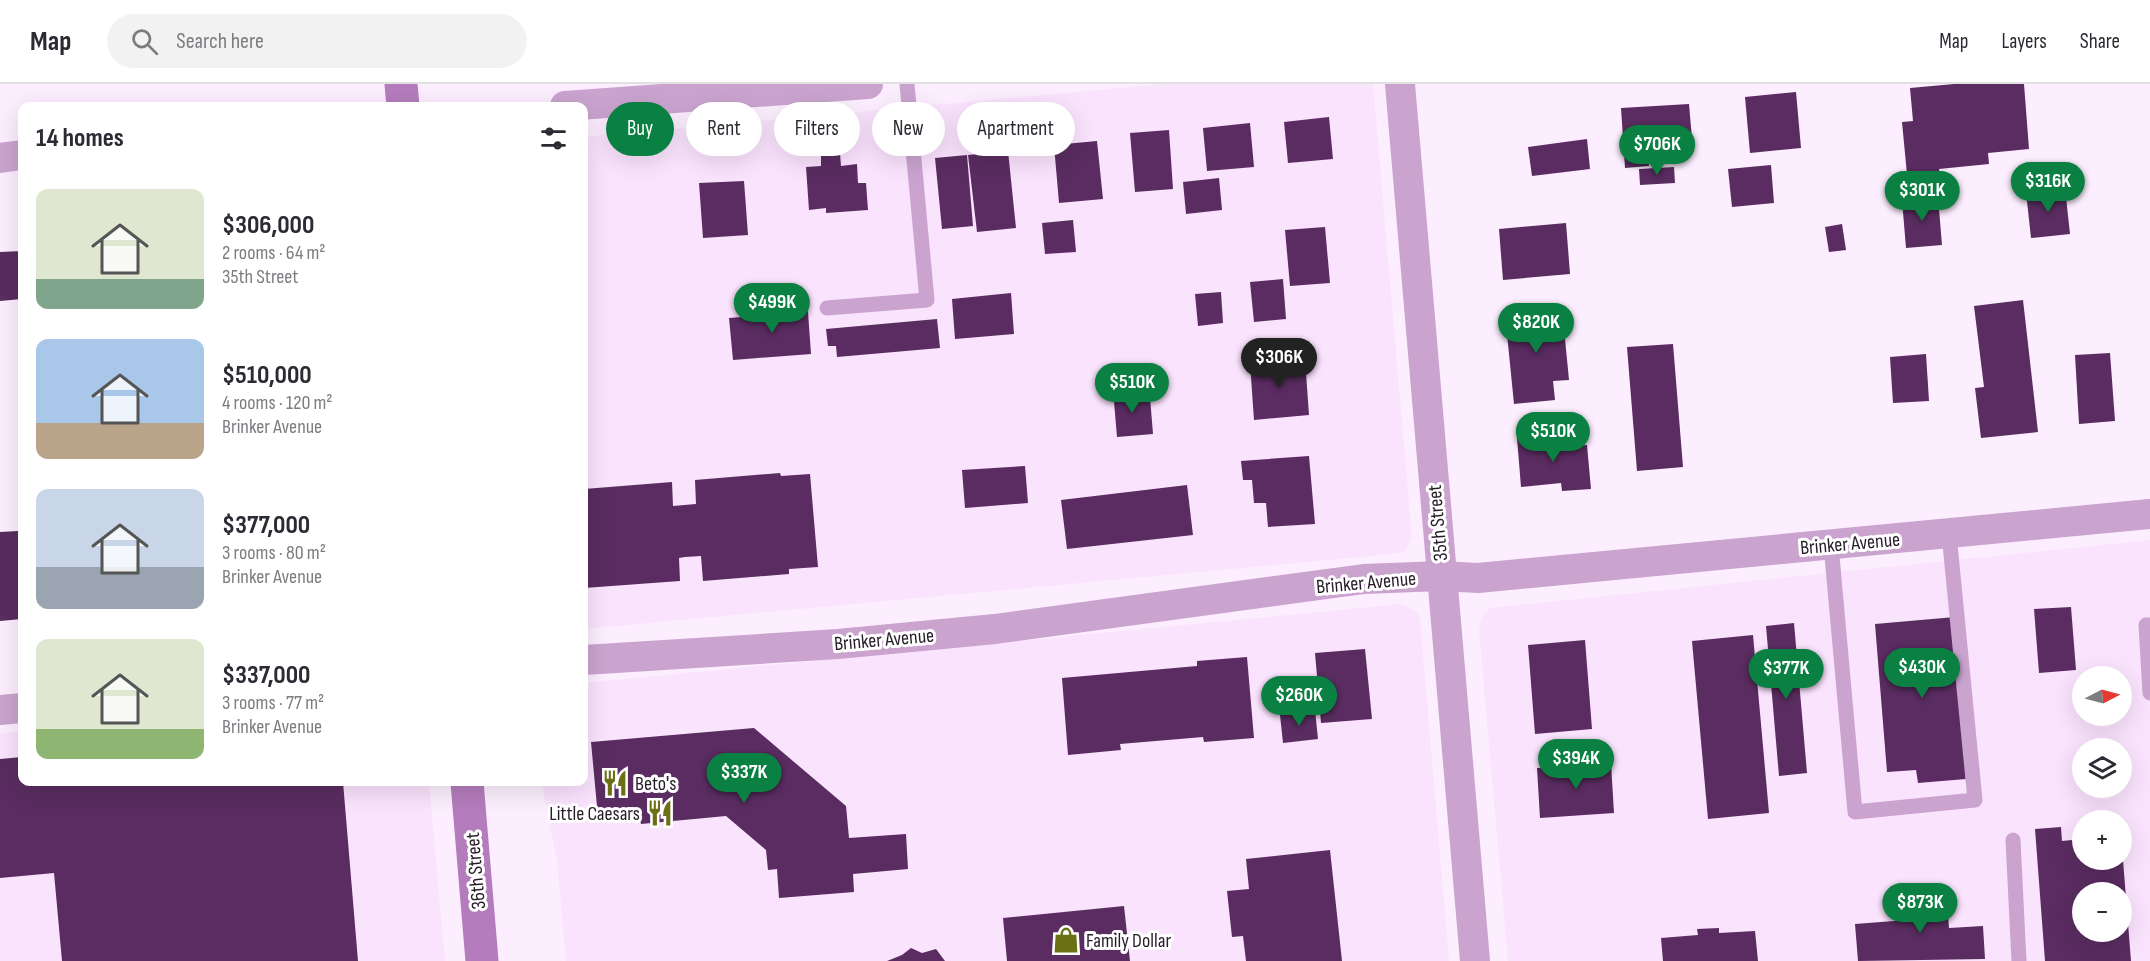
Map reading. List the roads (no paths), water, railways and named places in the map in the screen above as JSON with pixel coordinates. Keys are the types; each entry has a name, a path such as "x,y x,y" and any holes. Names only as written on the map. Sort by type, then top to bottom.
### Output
{"main road":[{"path":"401,84 403,102"},
{"name":"36th Street","path":"467,786 482,961"}],"street":[{"path":"588,104 868,84"},
{"name":"35th Street","path":"1400,84 1475,961"},
{"path":"0,158 18,156"},
{"name":"Brinker Avenue","path":"588,660 838,644 994,629 1364,579 1441,576 1478,578 2150,514"},
{"path":"0,710 18,708"}],"lane":[{"path":"827,308 927,300 907,84"},
{"path":"1831,545 1855,812 1975,800 1949,534"},
{"path":"2150,625 2146,625 2150,693"},
{"path":"2013,840 2019,961"}],"place":[{"name":"Beto's","path":"615,783"},
{"name":"Little Caesars","path":"660,813"},
{"name":"Family Dollar","path":"1066,940"}]}
